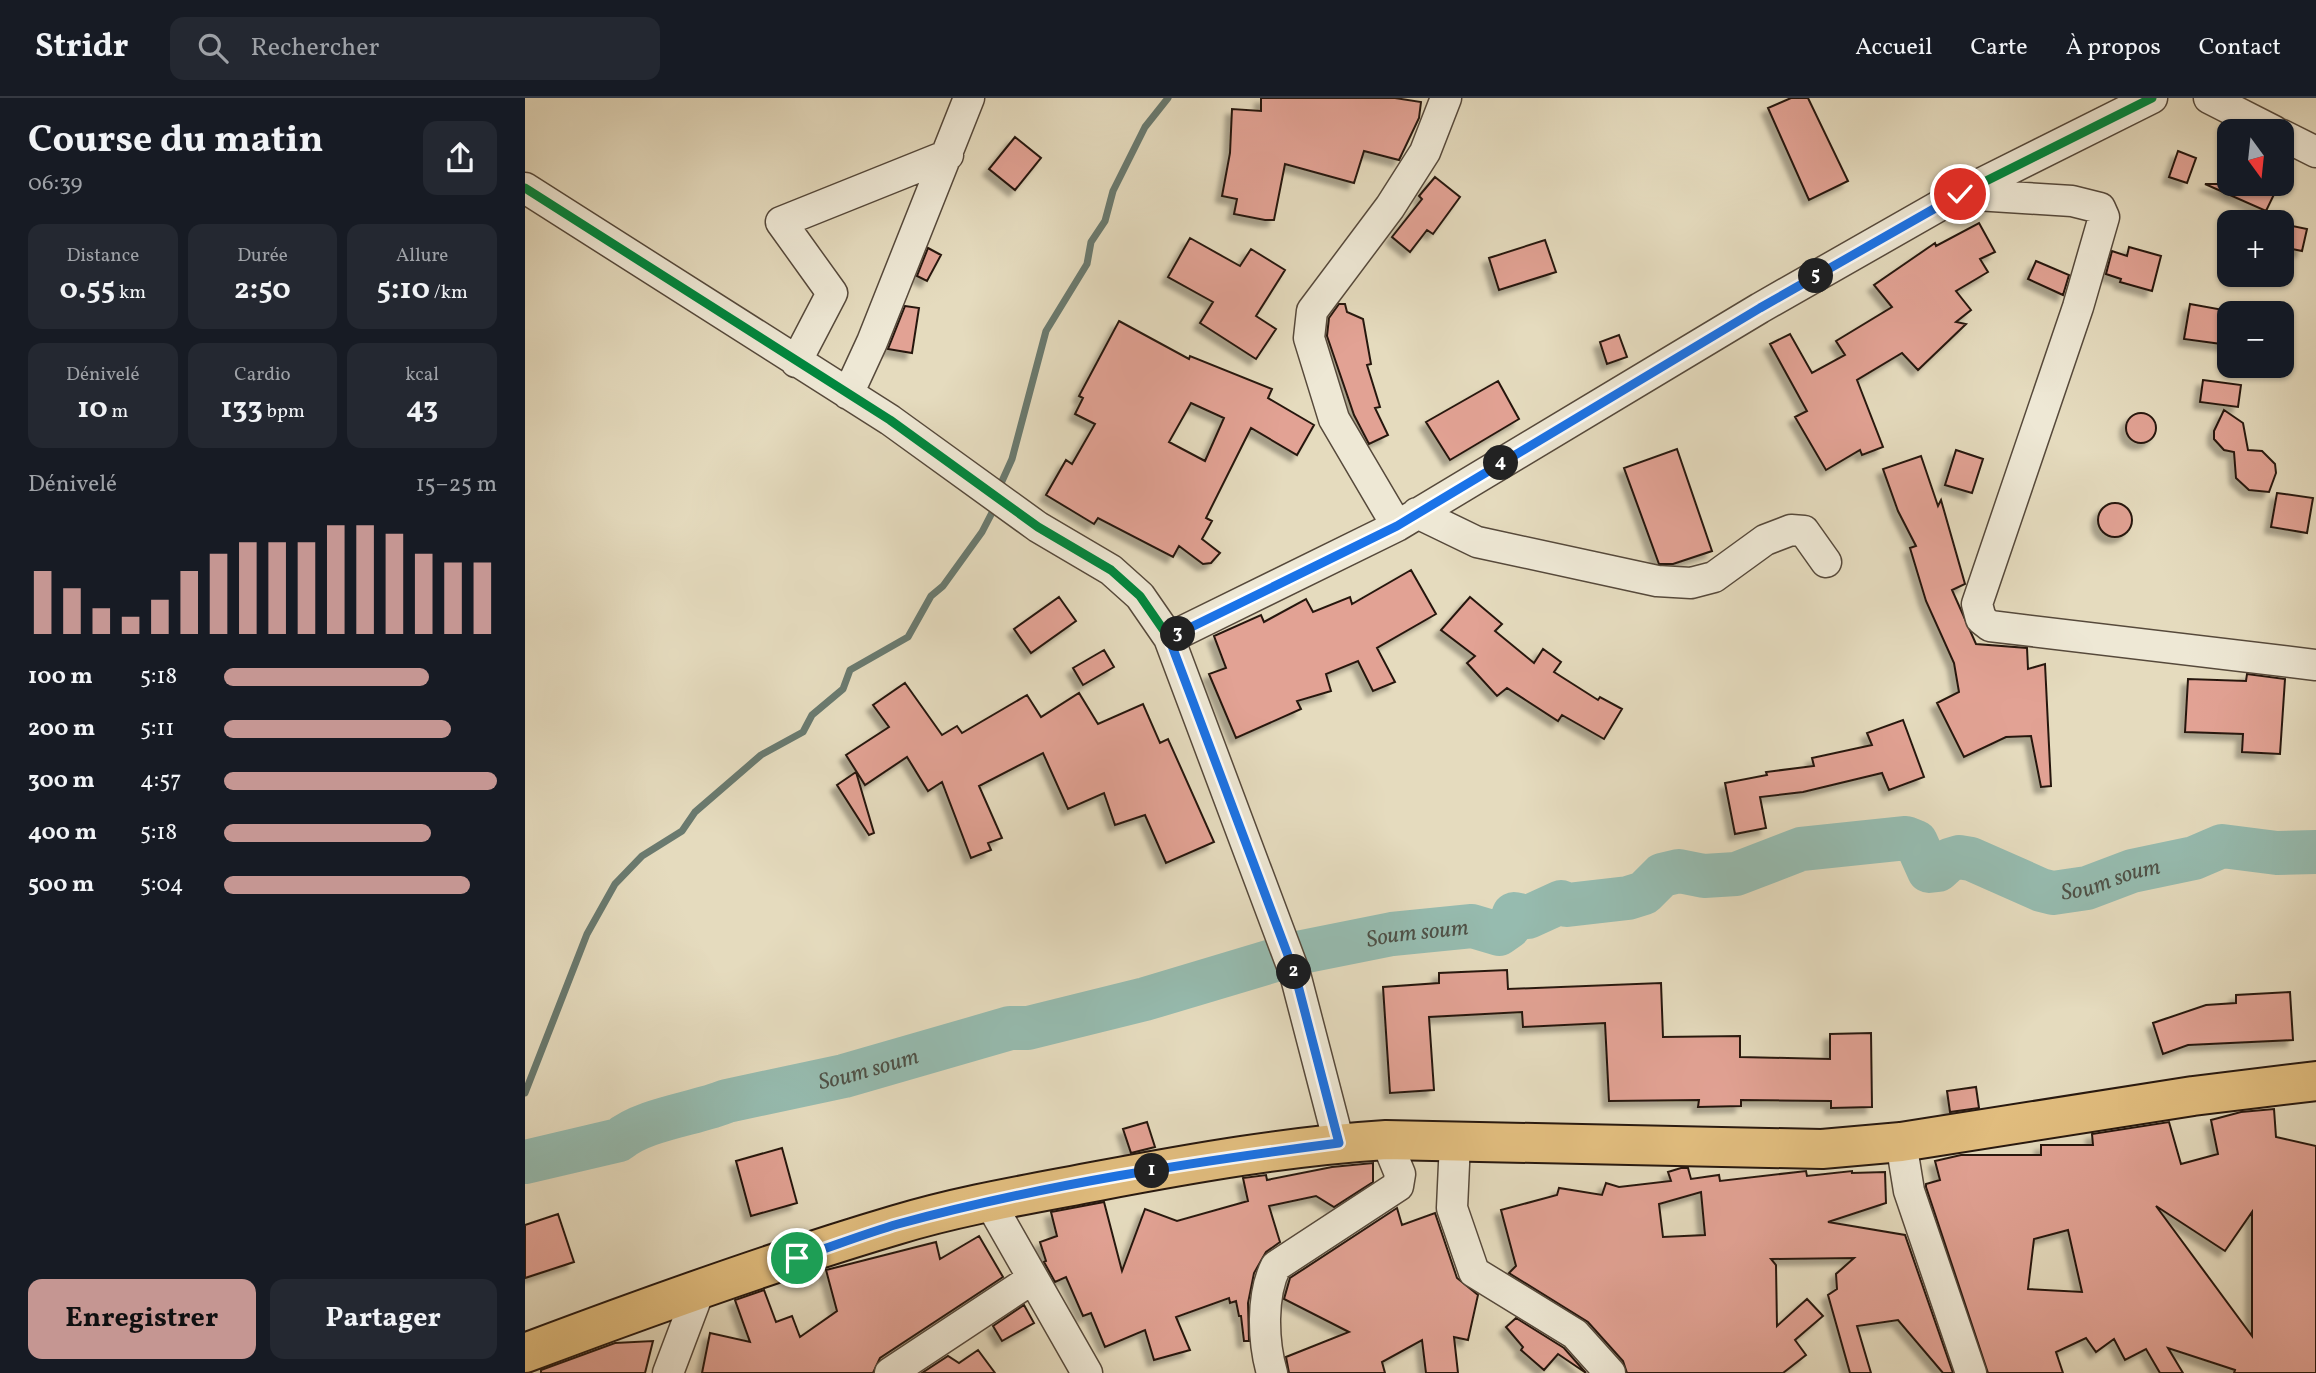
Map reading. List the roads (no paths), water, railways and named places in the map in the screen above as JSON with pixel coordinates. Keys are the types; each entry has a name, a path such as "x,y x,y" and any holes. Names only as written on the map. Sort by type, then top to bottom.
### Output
{"main road":[{"path":"525,1353 896,1225 989,1201 1208,1160 1339,1143 1386,1140 1822,1149 1901,1142 2193,1096 2316,1081"}],"street":[{"path":"848,394 948,155 969,98"},
{"path":"1446,98 1425,152 1389,207 1312,311 1308,338 1334,419 1407,520 1477,542 1657,581 1691,583 1714,577 1765,540 1791,530 1804,531 1826,562"},
{"path":"1169,638 1407,520 1760,308 1960,194 2152,98"},
{"path":"2209,98 2250,119"},
{"path":"2294,141 2316,152"},
{"path":"796,362 832,293 781,222 948,155"},
{"path":"525,188 651,265 796,362 890,420 1038,527 1111,569 1140,596 1169,638 1295,974 1339,1143"},
{"path":"1960,194 2072,201 2100,208 2104,217 2065,346 1977,604 1981,619 1990,626 2316,665"},
{"path":"1272,1373 1266,1294 1269,1280 1276,1266 1398,1186 1400,1174 1386,1140"},
{"path":"1455,1142 1452,1208 1474,1272 1575,1334 1610,1373"},
{"path":"1901,1142 1909,1191 1971,1373"},
{"path":"989,1201 1087,1373"},
{"path":"890,1373 1032,1279"},
{"path":"669,1373 699,1291"}],"waterway":[{"path":"998,490 1012,459 1046,331 1087,264 1091,242 1105,221 1113,191 1145,127 1168,98"},
{"path":"525,1093 587,934 615,884 642,856 682,831 695,812 761,755 803,732 812,715 843,689 850,670 908,637 931,596 943,586 982,532 996,505"},
{"name":"Soum soum","path":"525,1162 619,1140 642,1127 727,1101 844,1076 1010,1028 1028,1028 1145,999 1302,952 1392,934 1472,926 1499,934 1509,927 1514,914 1528,917 1561,902 1567,905 1628,898 1644,893 1662,875 1679,871 1704,876 1736,874 1801,849 1906,838 1916,842 1929,871 1938,870 1949,860 1959,857 1971,859 2053,893 2087,888 2132,871 2194,858 2222,846 2277,853 2316,852"}]}
